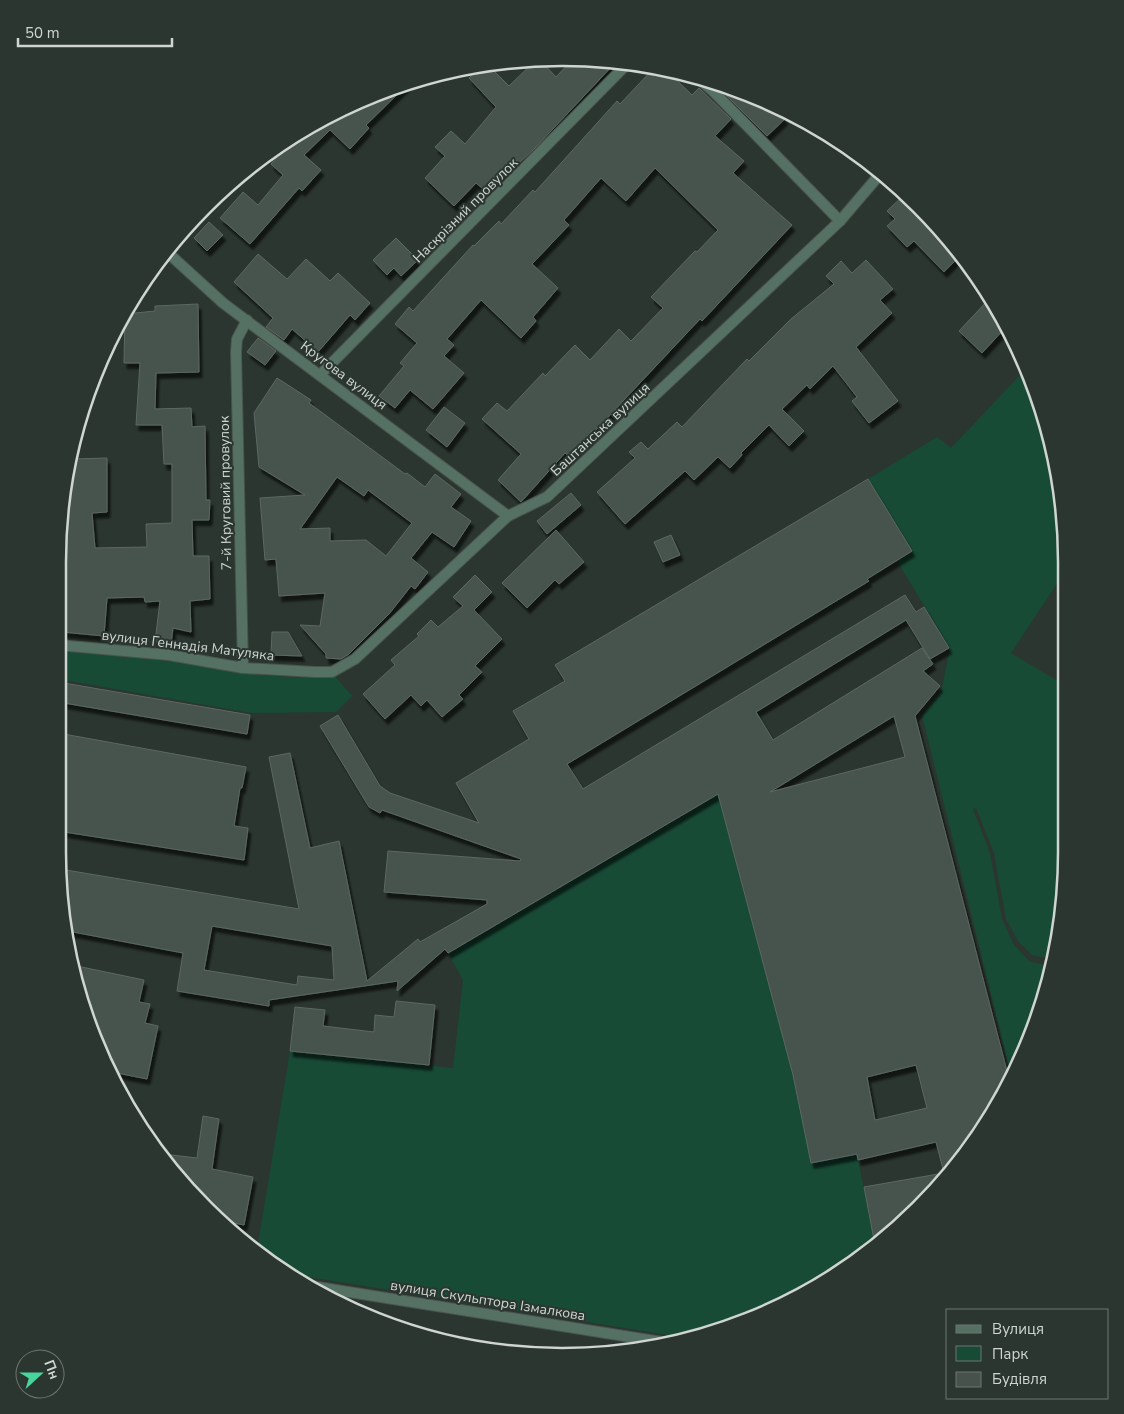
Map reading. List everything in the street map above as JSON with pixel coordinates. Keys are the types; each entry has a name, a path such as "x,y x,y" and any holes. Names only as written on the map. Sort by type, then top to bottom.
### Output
{"street":[{"name":"Наскрізний провулок","path":"321,374 622,70"},
{"path":"712,90 840,221"},
{"name":"Баштанська вулиця","path":"315,672 332,672 355,659 508,516 547,497 840,221 876,179"},
{"name":"Кругова вулиця","path":"172,256 247,320 508,516"},
{"name":"7-й Круговий провулок","path":"243,668 236,352 237,339 247,320"},
{"name":"вулиця Геннадія Матуляка","path":"66,646 169,655 243,668 315,672"},
{"name":"вулиця Скульптора Ізмалкова","path":"328,1289 639,1342"}],"green space":[{"path":"1021,374 1041,434 1054,497 1058,582 1011,653 1058,681 1058,852 1054,917 1046,958 1032,955 1018,941 1006,919 994,853 976,808 973,809 990,853 1002,919 1014,945 1029,961 1044,965 1031,1011 1009,1067 922,715 941,692 950,648 897,561 912,551 868,479 937,437 951,448"},
{"path":"66,652 154,659 271,676 313,677 334,675 352,696 336,712 251,713 66,680"},
{"path":"718,794 793,1074 811,1163 857,1154 873,1237 837,1264 781,1297 721,1321 671,1335 307,1277 287,1264 258,1243 290,1051 453,1068 463,980 448,953"}],"building":[{"path":"546,66 556,77 566,66 610,68 535,148 518,164 515,160 487,192 476,183 454,206 425,178 445,156 435,147 451,131 465,144 496,107 469,78 472,75 494,71 509,86 529,67"},
{"path":"648,74 676,80 692,95 699,88 731,119 715,136 744,161 733,173 792,225 702,321 700,319 595,431 593,430 569,456 565,453 521,502 498,480 521,454 482,419 497,403 507,411 543,373 545,376 575,345 590,360 619,329 631,341 663,308 651,297 718,230 655,168 626,201 601,178 564,220 569,225 532,264 558,288 533,317 536,321 521,338 481,300 447,339 454,345 444,356 464,373 433,409 410,390 395,408 379,396 404,366 400,363 417,343 395,324 409,307 413,311 473,245 499,221 501,224 533,190 535,192 617,101 620,104"},
{"path":"396,95 366,125 369,128 350,149 330,130 304,155 321,170 302,191 299,188 250,244 220,218 243,192 258,205 283,175 271,164 287,150 343,117"},
{"path":"726,95 785,119 767,136"},
{"path":"900,199 935,235 955,261 944,272 914,241 907,247 887,226 895,219 887,211"},
{"path":"209,222 223,235 207,251 194,238"},
{"path":"396,238 418,260 401,276 394,268 387,275 373,260"},
{"path":"258,254 287,279 306,259 330,281 338,273 370,303 355,320 350,315 318,352 292,329 284,340 266,327 273,318 234,282"},
{"path":"866,260 893,289 880,300 892,313 856,347 898,401 869,423 852,401 857,397 833,366 810,389 807,385 782,409 804,431 789,446 769,425 741,453 742,455 730,468 718,457 694,480 685,471 625,524 597,492 635,458 629,452 641,442 648,449 677,422 682,427 747,359 749,361 791,319 834,284 826,276 841,261 852,273"},
{"path":"198,304 199,372 156,373 155,409 191,408 192,427 205,426 206,500 210,500 209,520 192,520 193,556 209,556 210,599 190,601 191,632 173,628 171,644 155,642 160,601 145,602 144,597 107,598 104,636 66,632 67,530 70,497 77,459 107,458 107,512 92,513 95,548 147,547 146,524 172,523 172,464 164,464 162,425 136,425 140,363 124,363 125,329 134,313 155,311 155,306"},
{"path":"985,304 1001,332 982,353 959,331"},
{"path":"258,338 276,351 265,365 247,352"},
{"path":"277,378 311,400 309,403 425,487 435,474 461,494 451,507 471,521 454,547 432,532 411,558 428,572 415,589 411,586 389,614 349,654 341,659 326,658 326,654 300,625 320,626 325,593 279,596 276,559 265,560 260,498 305,495 259,467 254,413","holes":["337,477 364,496 368,490 412,523 386,556 366,540 330,541 330,528 300,529"]},
{"path":"444,407 465,423 447,447 426,430"},
{"path":"868,479 912,551 867,579 869,581 567,764 583,789 905,595 916,612 924,607 949,648 930,659 906,620 756,712 773,740 922,648 933,664 923,671 940,686 915,716 1007,1071 974,1127 943,1169 936,1142 858,1160 857,1154 811,1163 793,1075 718,794 448,953 445,949 397,991 398,981 269,1000 269,1006 177,991 183,953 73,932 67,870 299,909 269,757 290,753 310,848 339,841 367,981 418,939 420,942 487,904 487,900 384,892 388,851 520,861 521,859 382,810 380,813 369,807 320,726 338,715 380,786 390,793 479,823 456,783 529,739 513,711 565,681 555,665","holes":["894,716 905,757 770,792","212,926 332,946 334,980 298,976 297,985 204,970","916,1065 927,1108 875,1120 867,1077"]},
{"path":"571,493 581,505 547,534 537,521"},
{"path":"556,530 584,562 559,584 555,580 527,608 502,583"},
{"path":"671,535 680,555 663,562 654,542"},
{"path":"475,575 492,592 474,610 502,639 475,666 482,672 459,695 463,699 442,717 427,700 421,706 411,695 385,719 363,694 395,665 391,660 419,636 417,634 431,620 438,627 463,606 453,597"},
{"path":"272,632 288,632 302,656 271,655"},
{"path":"66,683 250,715 247,734 66,703"},
{"path":"66,734 246,767 242,788 240,788 234,826 248,828 244,860 66,832"},
{"path":"80,967 144,980 139,1002 150,1004 145,1023 158,1026 147,1079 118,1073 104,1042"},
{"path":"396,1001 435,1005 429,1065 290,1051 295,1007 325,1010 323,1026 374,1032 375,1015 394,1017"},
{"path":"203,1116 219,1119 212,1169 253,1177 244,1225 232,1223 214,1205 170,1155 197,1158"},
{"path":"939,1174 913,1203 874,1237 864,1187"}]}
